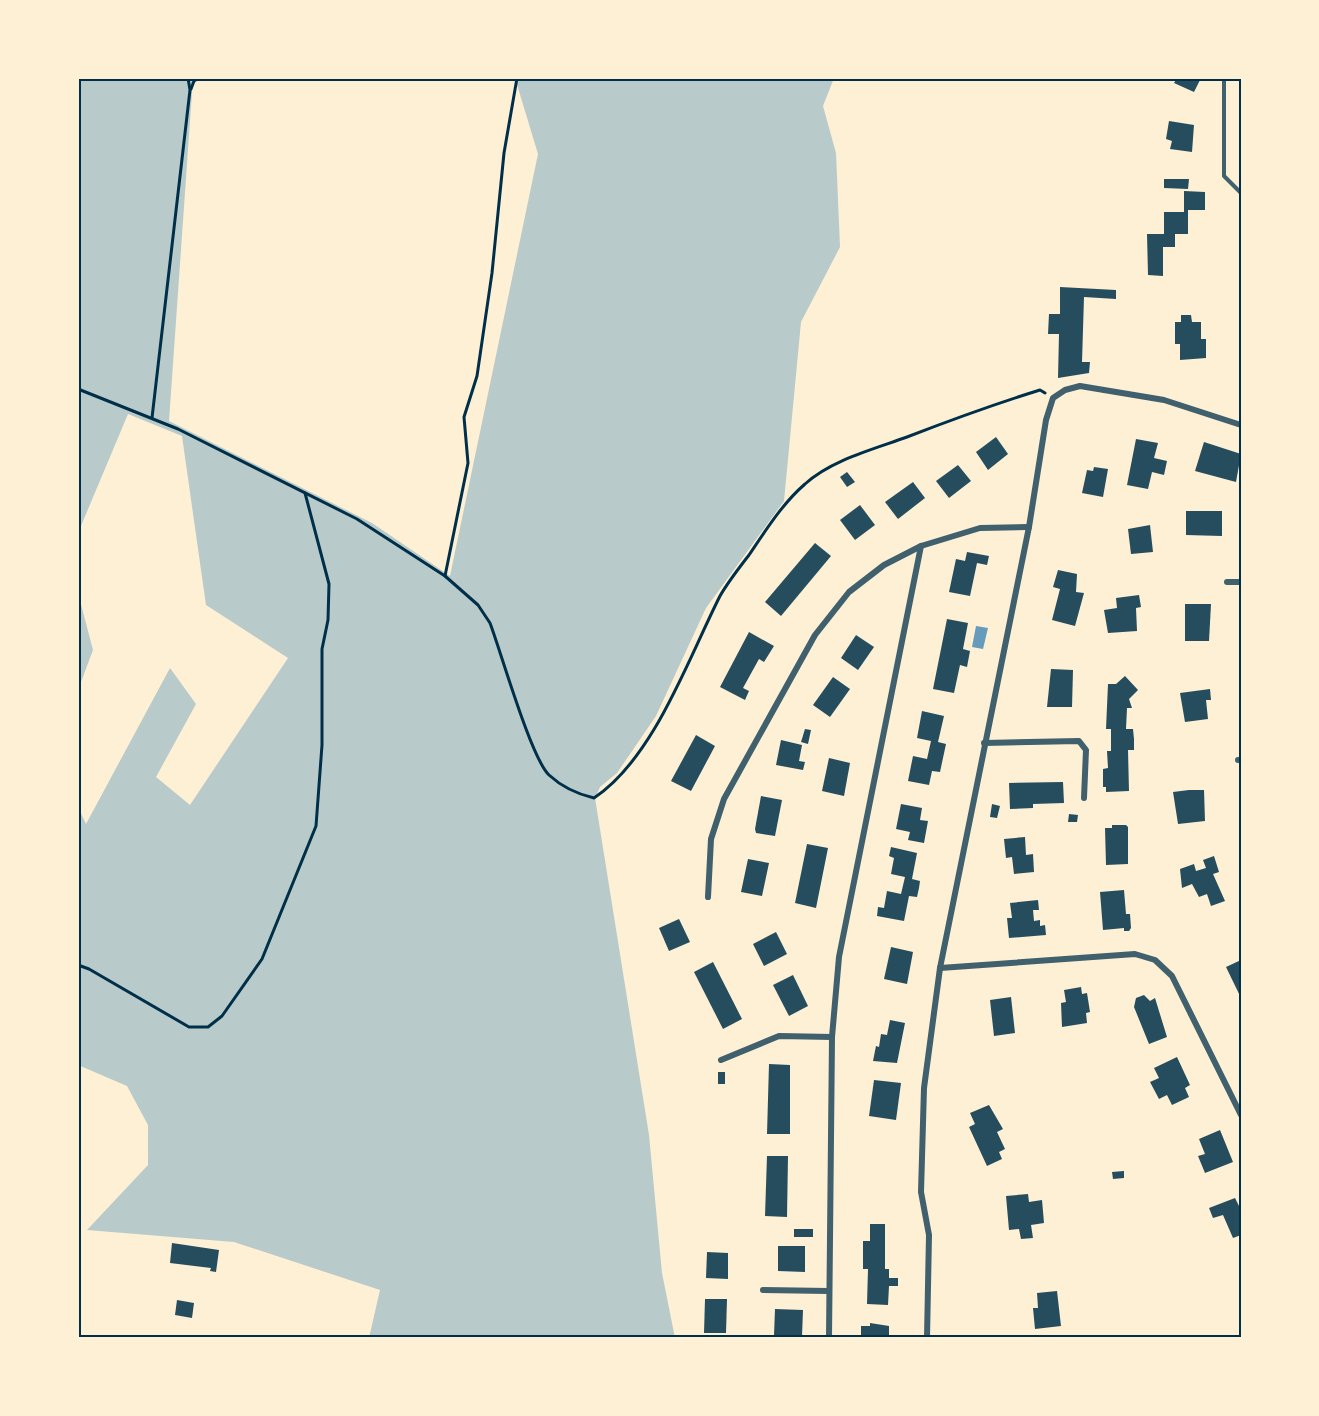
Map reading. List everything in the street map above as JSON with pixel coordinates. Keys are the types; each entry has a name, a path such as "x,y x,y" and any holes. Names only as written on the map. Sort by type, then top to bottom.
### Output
{"street":[{"path":"927,1338 928,1235 921,1192 924,1088 940,968 1029,526 1046,420 1053,398 1065,390 1080,386 1164,400 1241,425"},
{"path":"708,897 711,839 724,799 815,635 849,591 884,565 921,546 980,528 1029,526"},
{"path":"829,1338 832,1037 839,957 921,546"},
{"path":"1227,582 1241,582"},
{"path":"984,743 1079,741 1086,750 1084,798"},
{"path":"940,968 1135,954 1155,960 1172,975 1241,1115"},
{"path":"721,1060 779,1036 832,1037"},
{"path":"763,1290 830,1292"}],"lane":[{"path":"1224,78 1224,176 1241,193"}],"path":[{"path":"152,418 190,90 188,78"},
{"path":"190,90 194,81 199,78"},
{"path":"445,576 468,463 464,417 478,364 492,273 504,153 517,78"},
{"path":"78,389 152,418 357,519 445,576 478,605 490,623 535,750 548,774 572,793 594,798 613,786 644,746 722,594 783,506 806,482 831,467 873,449 1009,399 1040,390 1053,398"},
{"path":"78,965 89,969 189,1027 208,1027 222,1016 262,959 316,826 322,745 322,649 328,620 328,584 304,493"}],"shaded area":[{"path":"78,78 193,78 169,421 372,523 450,576 538,154 515,78 834,78 823,106 836,153 840,247 801,322 784,501 706,608 656,716 617,773 600,787 595,798 649,1135 662,1273 675,1338 369,1338 380,1290 234,1242 87,1230 148,1165 148,1125 127,1086 78,1065 78,807 86,824 170,668 196,704 156,777 190,805 288,658 206,605 182,436 128,414 78,533"},
{"path":"78,593 93,650 78,690"}],"water":[{"path":"976,626 988,628 983,649 972,647"}],"building":[{"path":"1177,78 1201,78 1194,92 1174,83"},
{"path":"1169,121 1194,125 1192,152 1170,149 1172,141 1166,139"},
{"path":"1164,179 1189,179 1188,189 1164,188"},
{"path":"1184,191 1205,192 1205,210 1188,210 1188,234 1175,234 1175,247 1163,247 1163,276 1148,275 1147,234 1164,234 1164,212 1184,212"},
{"path":"1060,287 1116,290 1116,299 1084,297 1082,362 1090,362 1089,373 1058,378 1059,334 1048,334 1049,314 1060,314"},
{"path":"1181,315 1191,315 1192,322 1201,322 1201,339 1206,339 1206,358 1180,360 1180,344 1175,344 1175,322 1181,322"},
{"path":"996,437 1008,454 988,470 976,452"},
{"path":"1136,439 1158,443 1154,458 1167,461 1164,475 1152,472 1148,489 1127,485"},
{"path":"1204,442 1241,454 1236,482 1195,471"},
{"path":"958,465 971,481 949,498 936,481"},
{"path":"1094,467 1108,469 1103,497 1082,493 1087,470 1093,471"},
{"path":"847,472 855,482 847,487 840,477"},
{"path":"913,482 925,498 898,519 885,502"},
{"path":"860,505 875,525 855,540 840,520"},
{"path":"1186,511 1222,511 1222,536 1186,535"},
{"path":"1150,525 1153,552 1131,554 1128,529"},
{"path":"815,543 831,556 781,616 765,602"},
{"path":"967,552 989,556 987,565 977,563 970,596 949,592 956,559 965,561"},
{"path":"1058,570 1077,574 1076,592 1084,593 1075,626 1052,620 1060,589 1053,587"},
{"path":"1139,595 1141,607 1136,608 1137,631 1108,633 1104,610 1117,608 1116,598"},
{"path":"1185,604 1211,604 1209,641 1185,641"},
{"path":"947,619 968,623 963,649 970,651 967,667 960,665 954,693 933,689"},
{"path":"749,632 774,646 764,662 759,659 743,688 749,691 745,700 720,687"},
{"path":"856,635 874,647 858,670 841,658"},
{"path":"1051,669 1073,670 1072,707 1047,707"},
{"path":"1125,676 1138,690 1129,699 1132,708 1127,708 1126,729 1133,729 1134,739 1134,750 1128,750 1129,791 1106,792 1106,787 1103,787 1103,769 1108,768 1107,751 1111,751 1111,729 1106,729 1108,684 1116,684"},
{"path":"833,677 850,689 830,717 813,705"},
{"path":"1210,689 1211,700 1206,700 1208,719 1185,722 1180,693"},
{"path":"922,711 944,716 938,742 946,744 940,772 932,771 929,785 908,781 913,756 927,759 931,741 917,738"},
{"path":"805,729 811,730 808,744 801,742"},
{"path":"696,735 715,746 691,791 671,781"},
{"path":"781,740 802,745 799,761 805,762 803,770 776,765"},
{"path":"829,758 850,763 844,796 822,791"},
{"path":"1063,782 1064,803 1033,804 1033,808 1010,809 1009,783"},
{"path":"1204,790 1205,821 1178,824 1173,792"},
{"path":"761,796 782,800 775,836 756,833"},
{"path":"901,804 922,808 920,820 928,821 924,843 908,840 910,832 896,829"},
{"path":"992,804 1000,806 997,818 990,817"},
{"path":"1069,814 1078,815 1077,822 1068,822"},
{"path":"1112,825 1128,827 1128,864 1106,865 1105,828 1112,828"},
{"path":"1025,837 1026,855 1033,854 1034,872 1014,874 1012,857 1006,858 1004,839"},
{"path":"807,844 828,848 816,908 795,903"},
{"path":"891,847 917,853 912,879 920,881 919,888 917,897 909,896 904,921 877,916 878,907 884,908 887,891 901,894 905,877 891,874 894,858 889,856"},
{"path":"1214,856 1219,872 1213,874 1225,901 1211,906 1207,894 1199,897 1192,884 1182,888 1180,869 1194,864 1196,871 1206,868 1203,860"},
{"path":"748,859 769,863 762,896 741,892"},
{"path":"1124,890 1126,914 1130,914 1131,928 1129,931 1124,931 1124,928 1103,930 1100,892"},
{"path":"1038,900 1039,910 1033,910 1034,921 1040,920 1040,926 1045,925 1046,935 1009,938 1007,918 1012,918 1010,903"},
{"path":"679,919 690,942 669,951 659,928"},
{"path":"776,932 787,954 764,966 753,944"},
{"path":"891,947 913,952 907,984 884,979"},
{"path":"1241,960 1241,998 1226,967"},
{"path":"713,962 742,1019 723,1029 694,972"},
{"path":"793,975 808,1006 789,1016 773,985"},
{"path":"1081,987 1082,994 1087,993 1090,1012 1086,1013 1087,1023 1062,1027 1061,1003 1066,1002 1064,990"},
{"path":"1144,995 1150,1001 1155,998 1167,1037 1149,1044 1134,1007 1136,998"},
{"path":"1011,997 1015,1033 994,1036 990,1000"},
{"path":"890,1020 905,1023 897,1063 873,1061 881,1034 887,1035"},
{"path":"1177,1057 1190,1085 1185,1088 1189,1097 1172,1105 1167,1095 1159,1099 1150,1082 1159,1078 1154,1068"},
{"path":"769,1064 790,1065 790,1134 767,1134"},
{"path":"718,1072 725,1072 725,1084 718,1084"},
{"path":"874,1080 901,1083 896,1120 869,1116"},
{"path":"989,1105 1003,1129 997,1132 1005,1149 999,1152 1002,1159 987,1166 969,1127 975,1124 970,1113"},
{"path":"1220,1130 1233,1162 1205,1173 1198,1156 1205,1154 1199,1139"},
{"path":"767,1156 788,1156 787,1217 765,1216"},
{"path":"1124,1171 1124,1178 1113,1179 1112,1172"},
{"path":"1028,1194 1029,1202 1042,1200 1044,1223 1031,1225 1033,1238 1021,1239 1019,1229 1009,1230 1006,1196"},
{"path":"1235,1198 1239,1206 1241,1205 1241,1235 1233,1238 1223,1215 1213,1218 1209,1208"},
{"path":"870,1224 885,1224 885,1269 889,1269 889,1278 898,1278 898,1286 889,1286 888,1305 867,1304 868,1269 863,1269 863,1241 870,1241"},
{"path":"794,1229 813,1229 813,1237 794,1237"},
{"path":"172,1243 219,1250 216,1272 210,1271 211,1268 170,1263"},
{"path":"778,1246 805,1246 805,1272 778,1271"},
{"path":"707,1252 728,1253 728,1279 706,1278"},
{"path":"1057,1291 1061,1326 1035,1329 1033,1308 1038,1308 1037,1293"},
{"path":"705,1299 727,1299 726,1333 704,1333"},
{"path":"177,1300 194,1303 192,1318 175,1315"},
{"path":"775,1309 803,1310 802,1336 774,1335"},
{"path":"870,1323 889,1326 889,1338 861,1338 861,1326 870,1326"}]}
